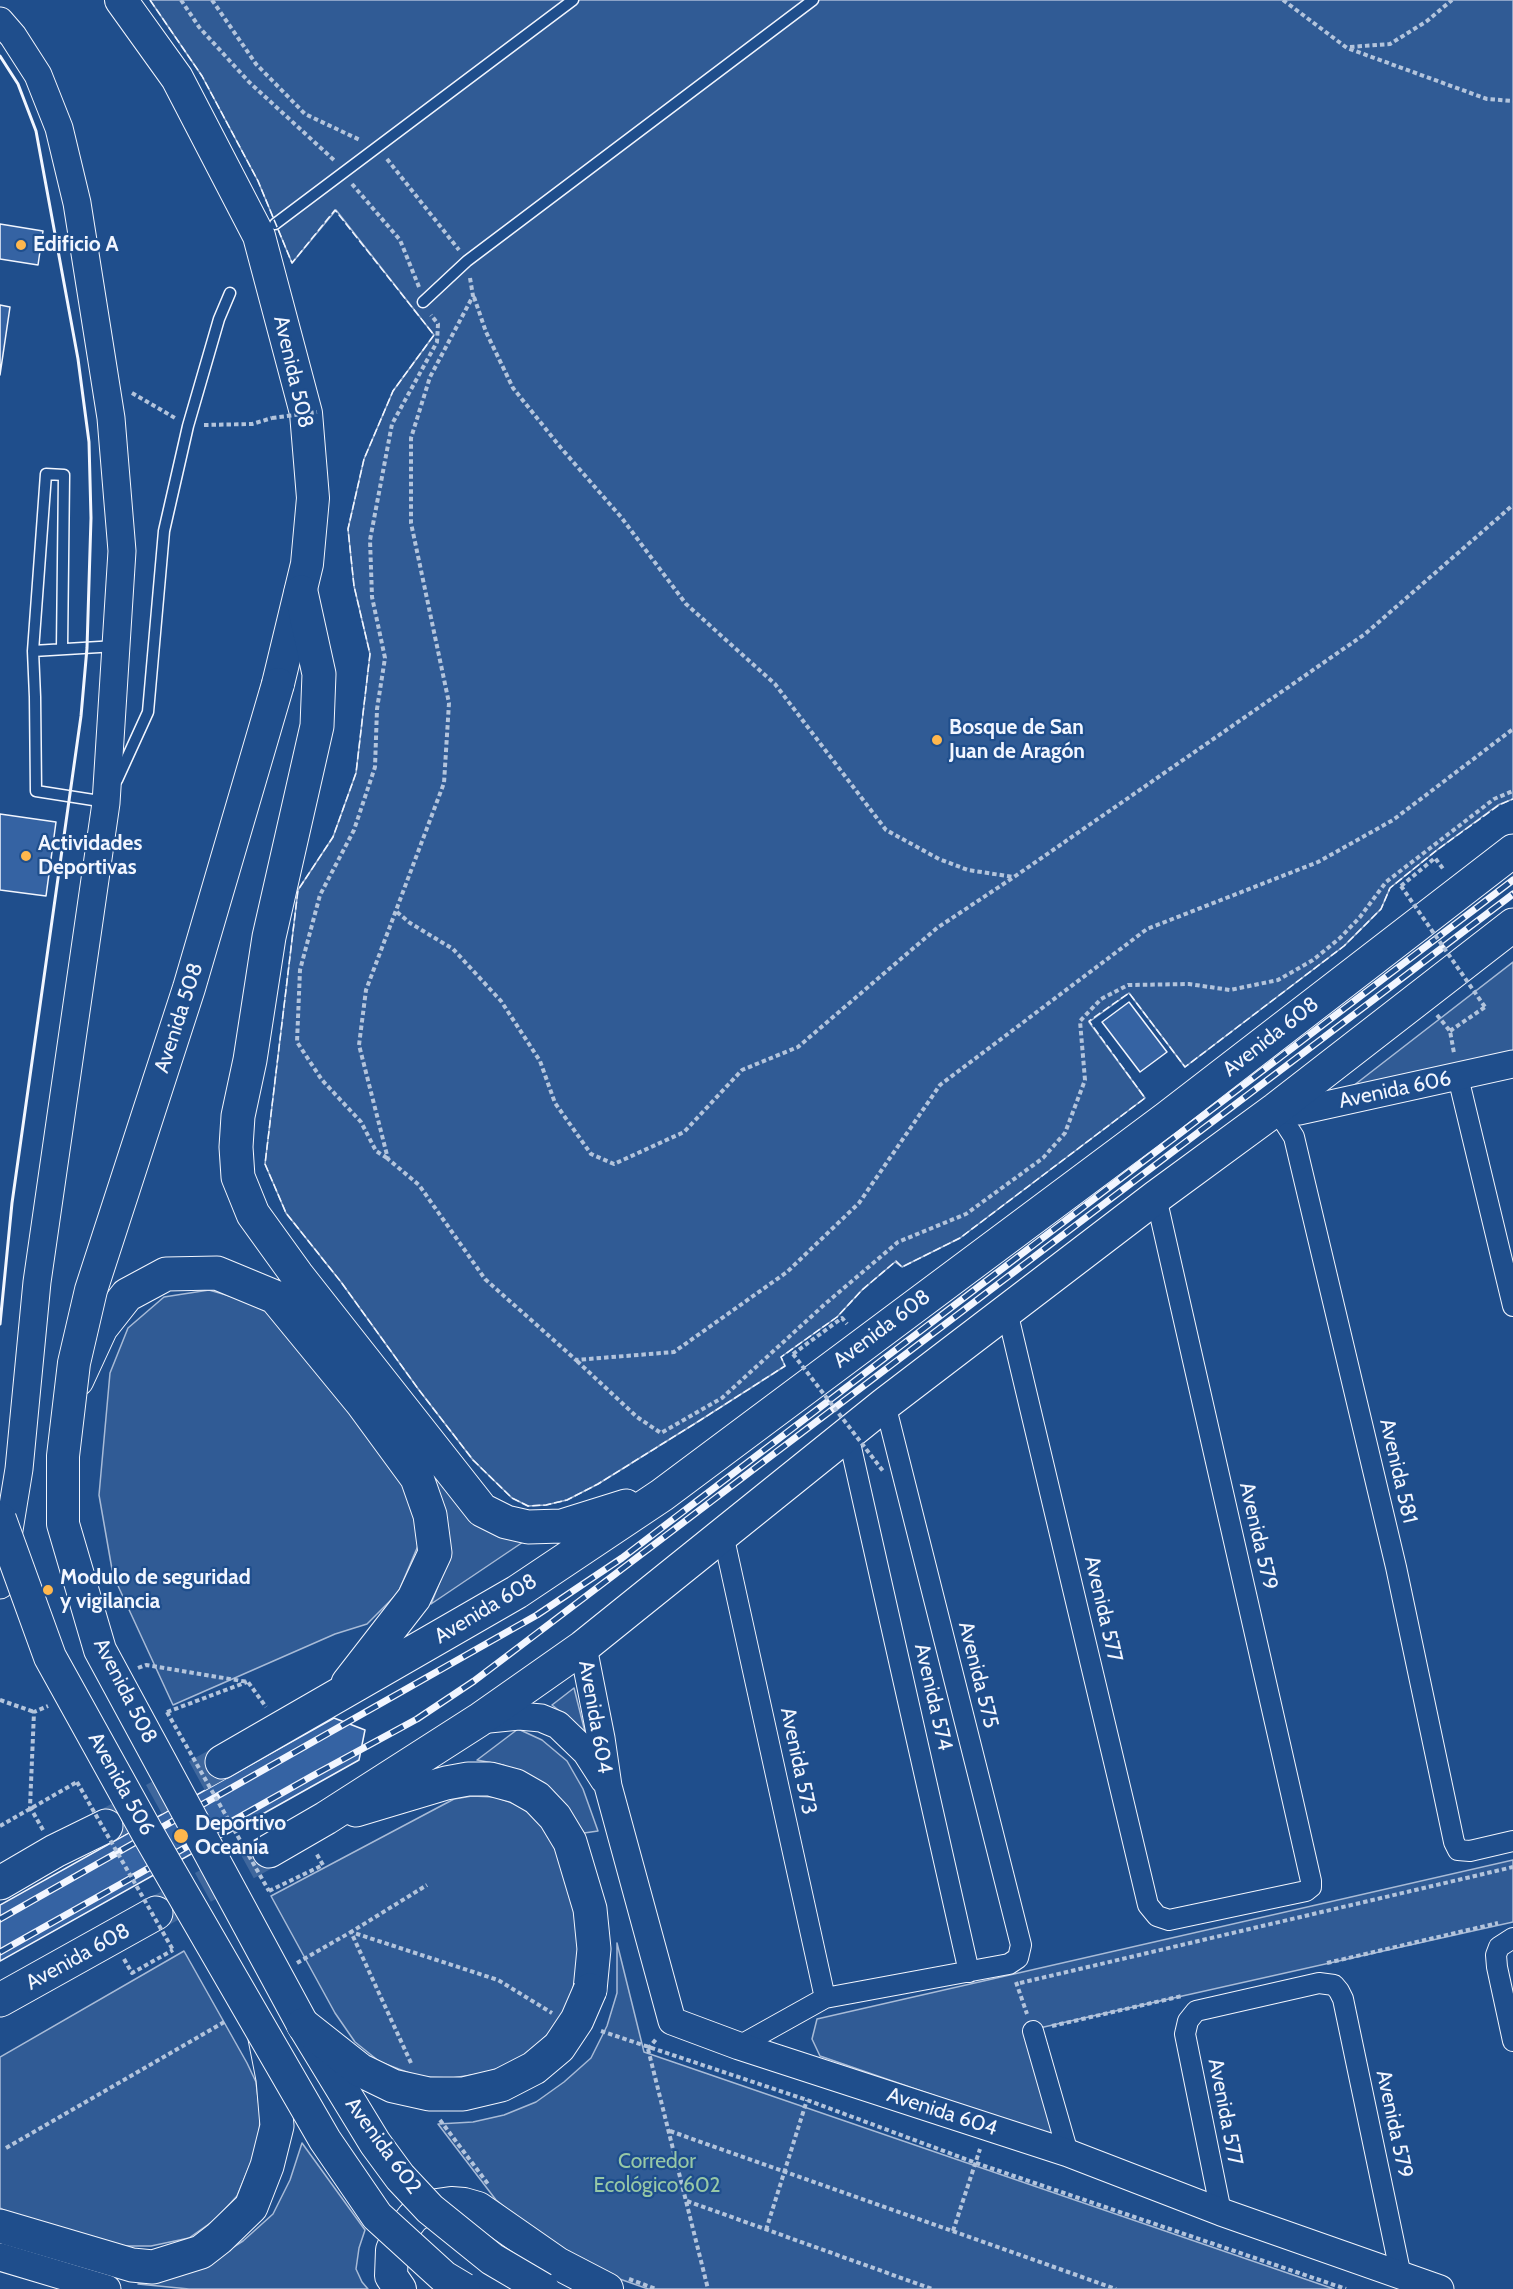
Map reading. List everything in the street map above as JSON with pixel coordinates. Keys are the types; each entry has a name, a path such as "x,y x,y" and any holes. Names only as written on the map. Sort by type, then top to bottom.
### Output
{"highway":[{"path":"301,592 319,674 317,726 268,936 250,1060 238,1116 236,1147 238,1177 253,1214 297,1275 482,1510 506,1522 528,1527 562,1526 662,1495"},
{"name":"Avenida 608","path":"222,1762 517,1592 662,1495 1167,1118 1513,851"},
{"path":"269,1851 326,1818 479,1720 583,1647 885,1404 1156,1197 1276,1109 1416,998 1513,925"},
{"path":"70,1395 100,1328 126,1295 166,1274 217,1273 275,1297 362,1402 417,1478 430,1515 435,1553 414,1598 339,1696"},
{"path":"303,2025 360,2070 393,2086 429,2094 464,2094 501,2085 534,2068 559,2047 577,2020 590,1990 594,1949 590,1909 570,1842 555,1817 537,1798 516,1786 490,1779 468,1779 446,1783 416,1794 326,1818"},
{"path":"0,1883 55,1851 106,1826"},
{"name":"Avenida 608","path":"0,2000 156,1913"},
{"path":"0,2008 32,1983"},
{"path":"0,2226 132,2265 153,2267 201,2252 251,2207 267,2166 277,2126 273,2079 265,2038"}],"main road":[{"name":"Avenida 508","path":"121,0 177,78 268,229 306,412 313,498 308,564 278,684 189,988 91,1290 74,1363 70,1395 63,1456 63,1524 100,1650 303,2025"},
{"name":"Avenida 506","path":"0,1519 50,1657 265,2038"},
{"name":"Avenida 602","path":"303,2025 375,2142 400,2177 430,2210 492,2259 543,2289"},
{"name":"Avenida 602","path":"265,2038 324,2140 377,2216 444,2277 464,2289"},
{"path":"400,2289 391,2276 392,2250 397,2238 404,2227 418,2214 437,2205 451,2203 478,2208 557,2264 616,2283"}],"street":[{"path":"0,21 13,36 38,75 59,128 77,203 111,418 122,551 106,803 37,1282 19,1469 0,1585"},
{"name":"Avenida 606","path":"1276,1109 1299,1111 1513,1064"},
{"path":"1454,1077 1513,1306"},
{"name":"Avenida 581","path":"1276,1109 1294,1137 1396,1567 1454,1842 1458,1850 1470,1851 1513,1841"},
{"name":"Avenida 579","path":"1156,1197 1311,1881 1311,1887 1306,1891 1169,1920 1158,1916"},
{"name":"Avenida 577","path":"1007,1311 1148,1905 1158,1916"},
{"name":"Avenida 575","path":"885,1404 1021,1945 1013,1961"},
{"name":"Avenida 574","path":"848,1434 969,1972"},
{"name":"Avenida 573","path":"723,1534 825,1998"},
{"name":"Avenida 604","path":"583,1647 608,1786 672,2021 739,2046 1068,2153 1221,2212 1440,2289"},
{"name":"Avenida 604","path":"479,1720 519,1716 541,1718 558,1725 586,1752 608,1786"},
{"path":"1506,1942 1496,1955 1513,2041"},
{"path":"739,2046 825,1998 969,1972 1013,1961"},
{"name":"Avenida 579","path":"1188,2021 1196,2011 1319,1983 1334,1985 1340,1991 1401,2276"},
{"name":"Avenida 577","path":"1188,2021 1185,2034 1221,2212"},
{"path":"1033,2031 1068,2153"},
{"path":"0,2257 107,2289"}],"lane":[{"path":"268,229 573,0"},
{"path":"423,302 467,261 813,0"},
{"path":"62,648 64,475 46,474 33,651 36,791 106,803 148,712 164,531 188,426 219,319 230,293"},
{"path":"33,651 116,646"}],"path":[{"path":"181,0 199,27 249,82 334,158 343,173 400,240 423,302 438,324 437,342 392,424 370,540 372,597 385,658 377,709 375,767 354,830 320,895 300,970 297,1042 322,1080 361,1122 376,1151 419,1185 485,1279 637,1417 661,1433 722,1398 825,1304 898,1242 966,1214 1043,1158 1065,1133 1085,1080 1080,1021 1101,999 1128,986 1189,984 1230,990 1278,980 1313,960 1340,938 1360,917 1386,882 1494,799 1513,791"},
{"path":"212,0 256,64 305,114 378,148 467,261 473,296 486,332 513,388 561,448 621,516 686,604 775,684 886,830 939,859 958,866 1014,877"},
{"path":"1283,0 1347,48 1487,99 1513,101"},
{"path":"1347,48 1390,44 1427,21 1452,0"},
{"path":"388,1159 359,1045 366,990 444,783 449,703 411,523 411,438 430,377 473,296"},
{"path":"252,424 272,418 317,412"},
{"path":"397,912 410,923 453,949 501,1001 540,1061 555,1103 591,1154 614,1164 684,1132 742,1070 798,1047 937,927 1014,877 1365,634 1513,505"},
{"path":"576,1360 674,1352 787,1272 859,1203 940,1085 1147,929 1318,862 1393,820 1513,729"},
{"path":"1435,858 1401,886 1485,1007 1450,1031"},
{"path":"1416,998 1439,1016 1450,1031 1454,1045 1454,1077"},
{"path":"842,1318 793,1354 883,1471"},
{"path":"248,1682 167,1712 268,1891 323,1865"},
{"path":"0,1700 34,1712"},
{"path":"0,1826 77,1782 173,1950 132,1973"},
{"path":"1017,1983 1513,1867"},
{"path":"413,2069 351,1932 427,1885"},
{"path":"1013,1961 1017,1983 1033,2031"},
{"path":"708,2289 648,2049 807,2100 975,2163 1346,2289"},
{"path":"766,2230 807,2100"},
{"path":"432,2111 489,2186"},
{"path":"953,2231 987,2127"},
{"path":"670,2131 1116,2289"},
{"path":"687,2201 932,2289"},
{"path":"616,2283 656,2289"}],"shaded area":[{"name":"Bosque de San Juan de Aragón","path":"150,0 1513,0 1513,799 1498,805 1390,888 1381,909 1344,946 1185,1067 1129,993 1089,1022 1145,1098 960,1238 902,1267 895,1262 862,1290 837,1317 781,1357 785,1366 699,1421 598,1484 567,1500 528,1506 512,1498 473,1460 341,1282 286,1213 265,1164 298,890 333,837 356,773 370,654 354,586 348,529 364,459 393,391 434,335 336,210 292,263 258,181 202,76"},
{"path":"1513,962 1513,1054 1344,1093"},
{"path":"209,1290 261,1305 298,1344 410,1490 420,1541 398,1593 367,1624 335,1634 173,1705 113,1575 99,1495 110,1373 128,1328 164,1297"},
{"path":"428,1469 529,1538 431,1604 446,1566"},
{"path":"574,1688 586,1736 575,1723 552,1705"},
{"path":"518,1729 542,1740 567,1761 583,1789 598,1831 584,1833 564,1804 538,1783 503,1765 477,1760"},
{"path":"472,1796 495,1797 521,1806 543,1827 561,1857 575,1905 580,1976 571,2004 555,2027 516,2062 485,2073 452,2078 420,2077 380,2062 355,2042 335,2013 271,1896 454,1799"},
{"path":"1513,1860 1513,1922 1026,2031 1054,2137 820,2056 812,2039 817,2019"},
{"name":"Corredor Ecológico 602","path":"617,1943 644,2052 1334,2289 648,2289 614,2277 570,2256 496,2200 438,2124 473,2122 504,2115 536,2102 564,2082 591,2058 607,2026 617,1993"},
{"path":"184,1951 256,2082 260,2114 259,2143 237,2196 216,2219 189,2238 151,2246 119,2246 9,2213 0,2208 0,2057"},
{"path":"302,2143 365,2230 356,2269 368,2289 189,2289 138,2284 182,2275 211,2261 243,2241 273,2214 290,2180"}],"building":[{"name":"Edificio A","path":"0,224 43,231 38,265 0,259"},
{"path":"0,305 10,307 0,375"},
{"name":"Actividades Deportivas","path":"0,814 56,822 46,896 0,890"},
{"path":"1129,1002 1167,1052 1140,1072 1102,1022"},
{"path":"334,1718 365,1730 359,1760 0,1961 0,1905"}],"tunnel":[{"path":"111,1823 222,1762"},
{"path":"160,1911 269,1851"}],"railway":[{"path":"0,1919 537,1615 622,1558 1513,880"},
{"path":"0,1952 417,1719 474,1681 1513,894"}],"fence":[{"path":"150,0 202,76 258,181 292,263 335,210 434,335 393,391 364,459 348,529 354,586 370,654 356,773 333,837 298,890 265,1164 286,1213 341,1282 473,1460 512,1498 528,1506 567,1500 598,1484 699,1421 785,1366 781,1357 837,1317 862,1290 896,1261 902,1267 960,1238 1145,1098 1089,1021 1129,993 1185,1067 1344,946 1381,909 1390,888 1499,805 1513,799"}],"wall":[{"path":"0,56 18,84 36,131 78,359 89,442 91,518 87,648 81,716 12,1203 0,1324"}],"place":[{"name":"Edificio A","path":"21,245"},
{"name":"Bosque de San Juan de Aragón","path":"937,740"},
{"name":"Actividades Deportivas","path":"26,856"},
{"name":"Modulo de seguridad y vigilancia","path":"48,1590"},
{"name":"Deportivo Oceanía","path":"181,1836"}]}
